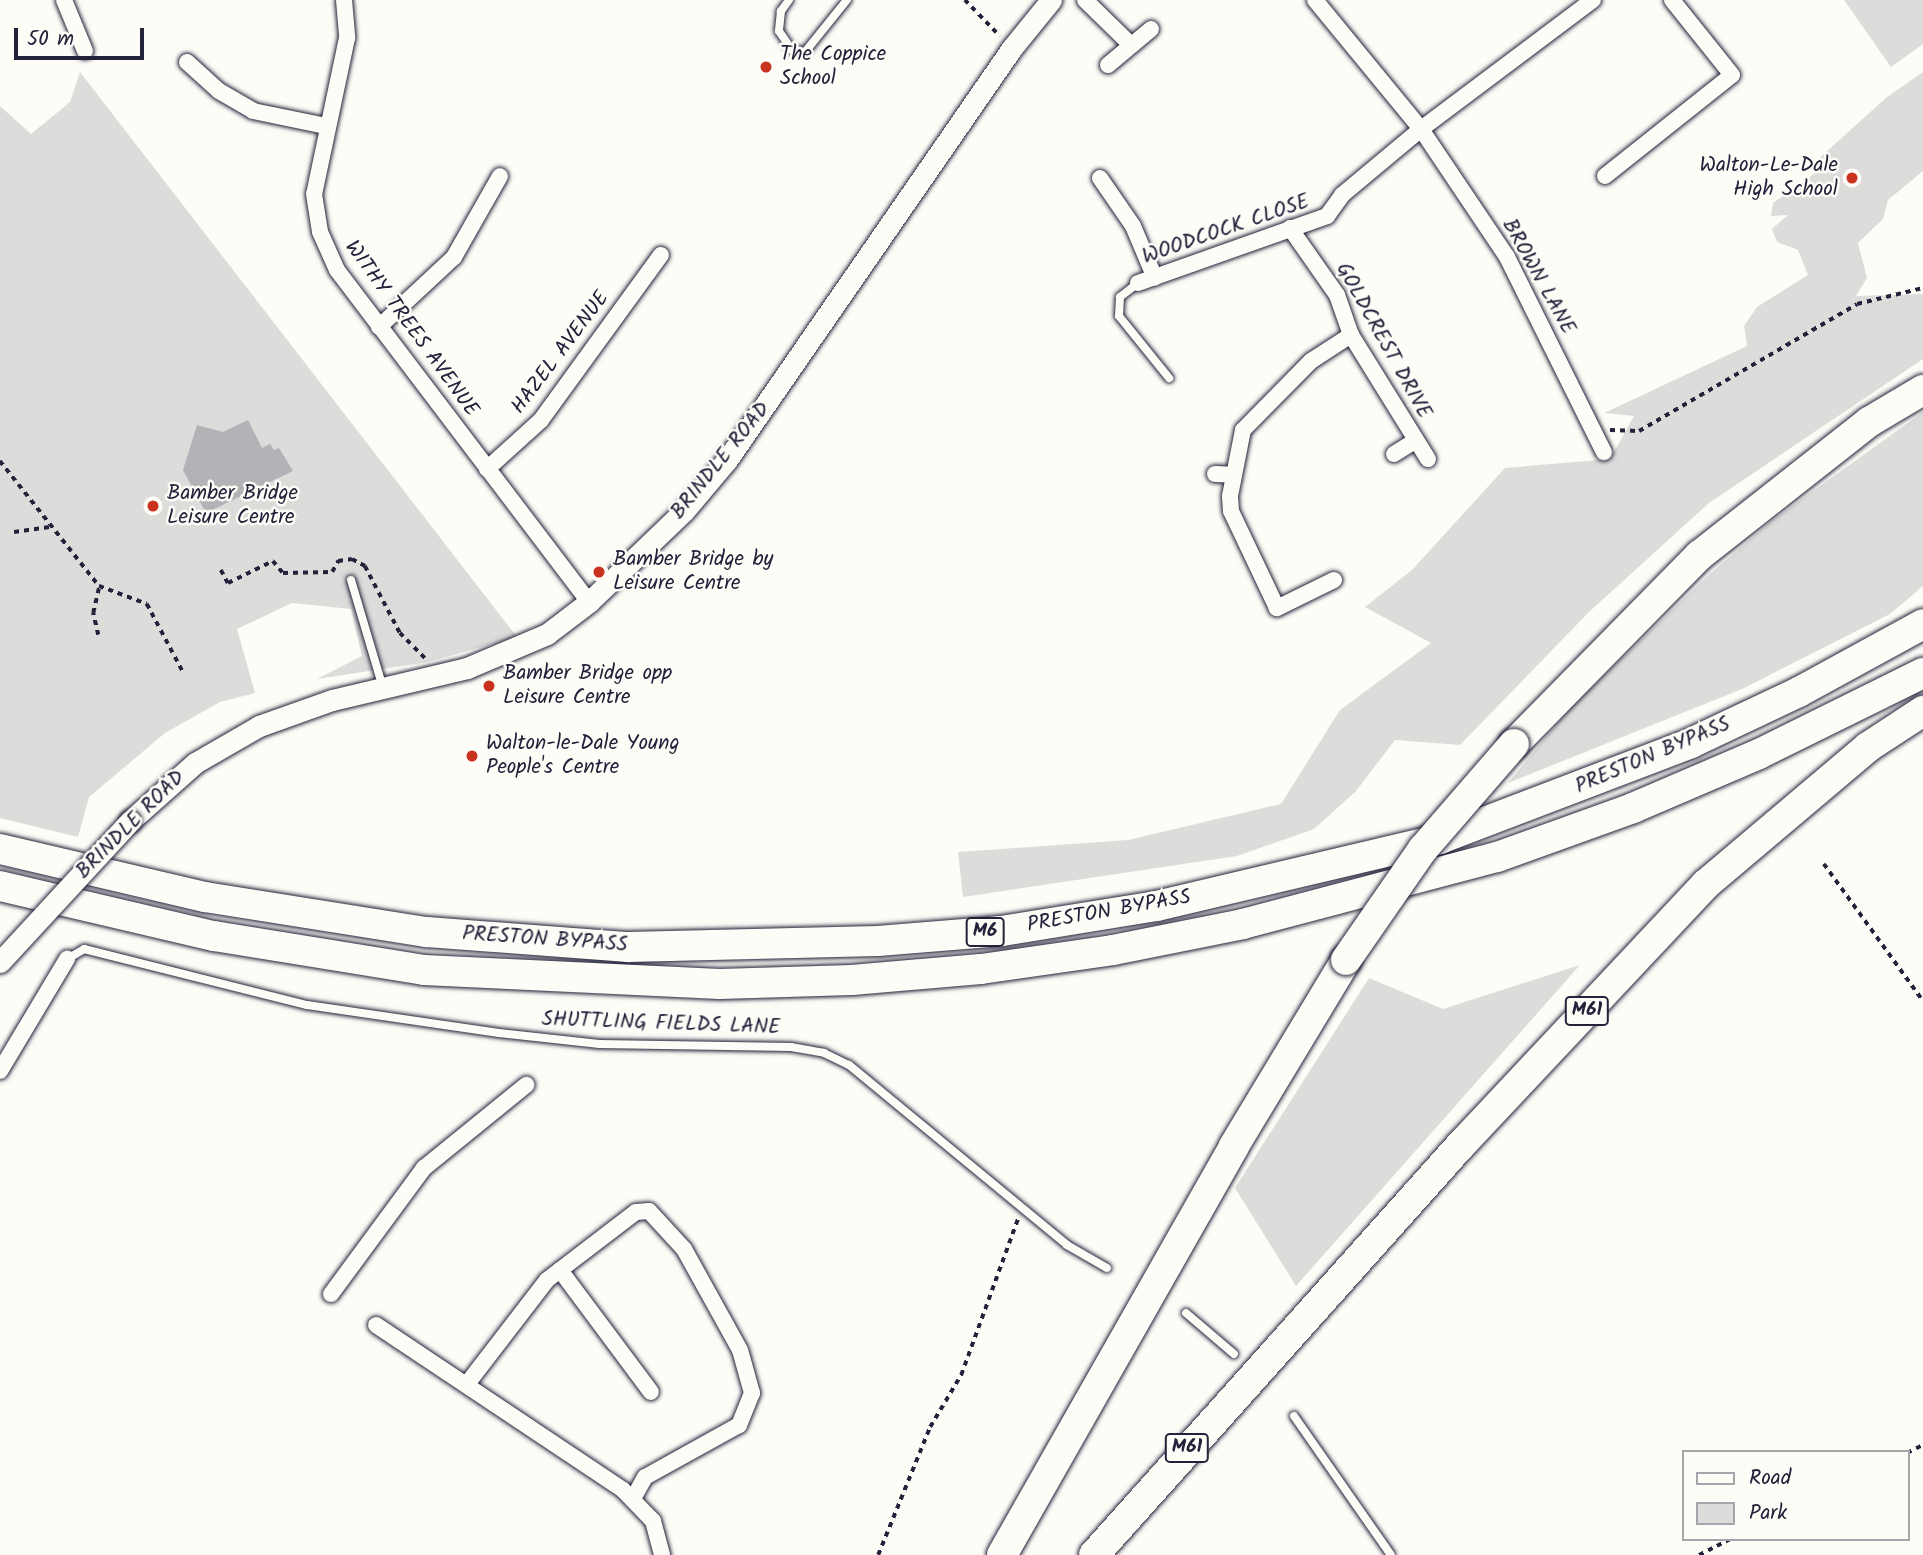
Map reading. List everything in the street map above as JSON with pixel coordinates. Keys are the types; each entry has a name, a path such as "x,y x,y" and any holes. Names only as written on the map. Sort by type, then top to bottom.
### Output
{"highway":[{"path":"1002,1555 1221,1169 1346,960 1423,849 1514,744 1700,555 1869,422 1923,390"},
{"name":"PRESTON BYPASS","path":"0,849 217,900 427,932 628,947 878,941 1002,931 1157,906 1440,839 1691,743 1799,692 1923,624"},
{"name":"PRESTON BYPASS","path":"0,886 214,936 424,970 720,984 981,969 1112,950 1243,924 1497,857 1633,808 1759,754 1923,673"},
{"name":"M61","path":"1094,1555 1460,1146 1706,884 1868,747 1923,711"}],"street":[{"path":"64,0 85,51"},
{"name":"WITHY TREES AVENUE","path":"344,0 346,37 314,194 320,232 337,270 589,602"},
{"name":"BRINDLE ROAD","path":"0,962 130,821 195,763 259,726 383,688 467,668 547,634 589,602 684,511 727,460 1012,48 1051,0"},
{"path":"1085,0 1130,44"},
{"name":"BROWN LANE","path":"1315,0 1421,129 1507,257 1604,452"},
{"path":"1421,129 1593,0"},
{"path":"1605,176 1732,75 1672,0"},
{"path":"1108,65 1151,29"},
{"path":"187,62 219,91 253,111 326,126"},
{"name":"WOODCOCK CLOSE","path":"1138,283 1327,216 1342,195 1421,129"},
{"path":"379,327 454,257 500,176"},
{"path":"1100,178 1133,226 1155,278"},
{"name":"GOLDCREST DRIVE","path":"1290,228 1337,295 1351,335 1427,459"},
{"name":"HAZEL AVENUE","path":"487,469 541,420 661,256"},
{"path":"1334,580 1277,608 1231,511 1233,475 1243,430 1311,361 1351,335"},
{"name":"GOLDCREST DRIVE","path":"1394,454 1415,441"},
{"path":"1215,474 1233,475"},
{"path":"0,1071 67,959"},
{"path":"331,1294 424,1168 526,1086"},
{"path":"467,1384 547,1280 636,1212 649,1211 684,1249 749,1373 752,1392 739,1424 645,1478 633,1499"},
{"path":"560,1270 651,1392"},
{"path":"376,1325 467,1384 633,1499 653,1521 662,1555"}],"lane":[{"path":"789,0 781,11 779,31 792,50 805,52 847,0"},
{"path":"1138,283 1118,301 1119,316 1169,378"},
{"path":"351,580 383,688"},
{"name":"SHUTTLING FIELDS LANE","path":"67,959 84,949 307,1005 499,1033 599,1044 791,1047 824,1053 860,1073 1067,1245 1107,1268"},
{"path":"1186,1313 1234,1354"},
{"path":"1294,1416 1391,1555"}],"path":[{"path":"965,0 1012,48"},
{"path":"1594,431 1639,430 1857,304 1923,288"},
{"path":"0,461 99,586 147,604 184,674"},
{"path":"14,533 50,527"},
{"path":"221,569 228,583 273,561 283,573 332,572 338,561 352,559 365,566 378,585 400,633 440,674"},
{"path":"98,635 93,614 99,586"},
{"path":"1824,864 1923,1001"},
{"path":"878,1555 930,1427 961,1375 1018,1220 1018,1206"},
{"path":"1699,1555 1726,1541"}],"green space":[{"path":"1844,0 1923,0 1923,44 1891,67"},
{"path":"80,72 517,637 428,662 317,679 362,656 351,609 292,603 237,629 255,693 220,702 165,733 89,797 78,837 0,818 0,106 31,134 70,102"},
{"path":"1923,72 1923,171 1888,200 1883,219 1858,243 1867,278 1856,296 1923,294 1923,359 1709,503 1590,611 1460,745 1395,740 1356,791 1314,829 1237,856 963,897 958,852 1128,840 1281,804 1340,710 1431,643 1365,607 1412,570 1505,468 1610,459 1634,416 1604,413 1747,346 1744,326 1757,307 1808,275 1798,250 1777,242 1772,229 1788,215 1771,216 1773,203 1814,174 1817,160 1887,97"},
{"path":"1923,412 1923,586 1890,614 1742,689 1508,783 1571,707 1711,573 1773,520"},
{"path":"1580,965 1296,1286 1235,1188 1369,978 1443,1009"}],"shaded area":[{"path":"248,420 262,448 270,444 274,450 279,448 293,471 206,513 183,470 197,425 223,432"}],"place":[{"name":"The Coppice School","path":"766,67"},
{"name":"Walton-Le-Dale High School","path":"1852,178"},
{"name":"Bamber Bridge Leisure Centre","path":"153,506"},
{"name":"Bamber Bridge by Leisure Centre","path":"599,572"},
{"name":"Bamber Bridge opp Leisure Centre","path":"489,686"},
{"name":"Walton-le-Dale Young People's Centre","path":"472,756"}]}
